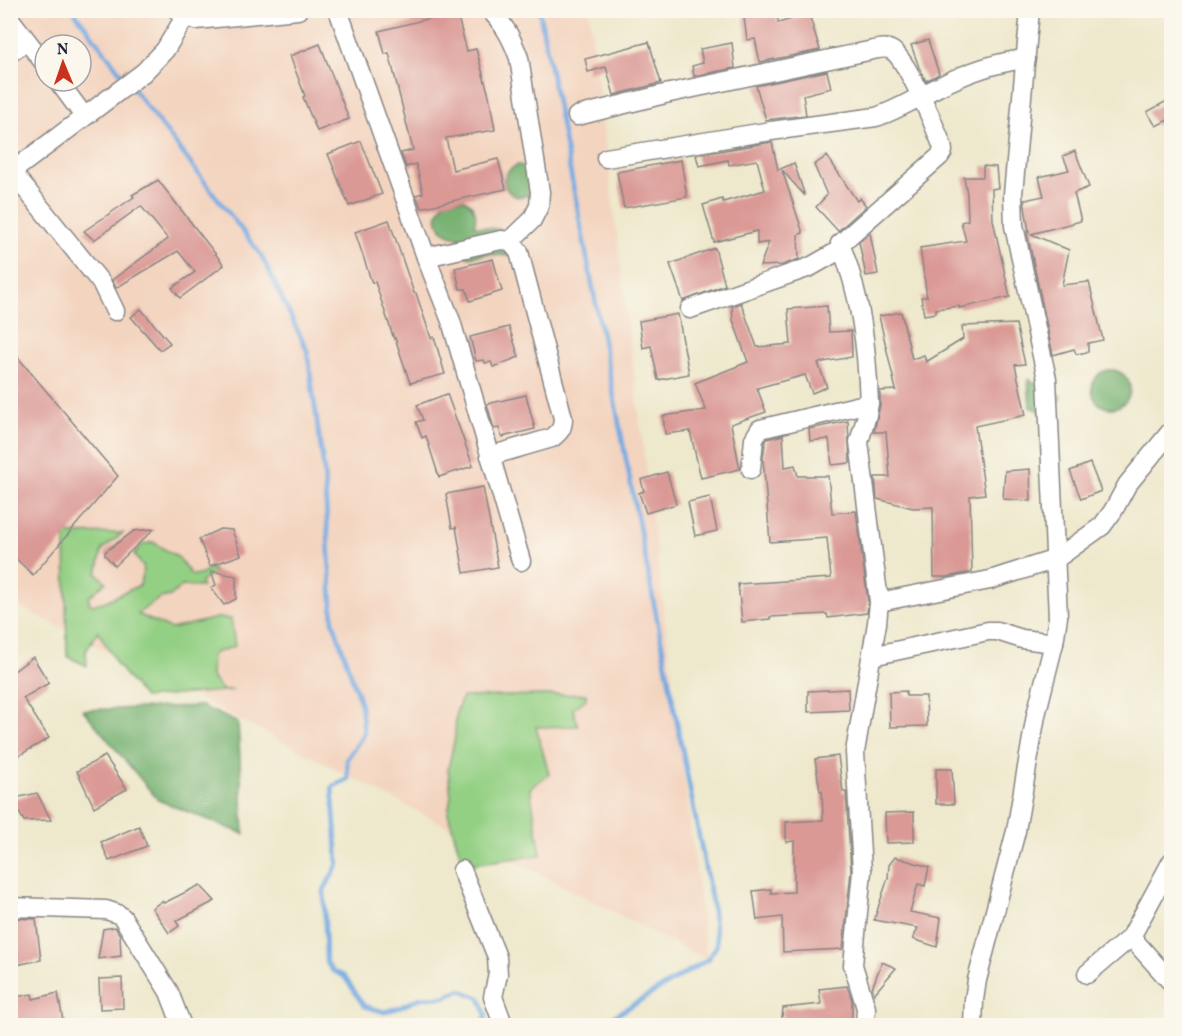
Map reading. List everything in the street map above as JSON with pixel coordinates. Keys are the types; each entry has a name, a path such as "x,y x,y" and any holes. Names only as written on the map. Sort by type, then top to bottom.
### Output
{"street":[{"path":"115,311 102,284 11,172 144,72 165,50 181,14 196,20 298,10"},
{"path":"338,10 451,321 521,561"},
{"path":"490,10 502,22 513,40 519,58 539,179 539,206 532,220 510,241"},
{"path":"973,1026 977,980 1016,831 1036,716 1058,617 1047,380 1014,226 1013,194 1030,10"},
{"path":"10,19 33,49"},
{"path":"10,53 27,41"},
{"path":"577,116 665,94 881,49 890,49 897,53 921,96 942,145 943,151 940,156 840,244 840,250 810,267 690,309"},
{"path":"606,158 771,131 876,117 989,65 1026,59"},
{"path":"67,93 84,116"},
{"path":"426,257 501,240 510,241 519,252 563,425 559,433 552,438 490,456"},
{"path":"840,244 850,268 861,317 869,403 859,442 879,602 855,752 862,871 853,965 866,1008 865,1026"},
{"path":"751,469 754,439 760,429 869,403"},
{"path":"879,602 990,580 1056,560 1102,526 1127,485 1172,430"},
{"path":"872,656 988,631 1054,643"},
{"path":"1087,974 1131,938 1172,861"},
{"path":"462,870 497,957 498,974 493,997 502,1026"},
{"path":"10,907 106,910 118,914 169,992 182,1026"},
{"path":"1131,938 1172,983"}],"shaded area":[{"path":"10,11 589,11 707,960 11,602"}],"green space":[{"path":"518,165 529,167 534,190 526,196 519,197 512,195 505,184 505,177 509,170"},
{"path":"463,199 475,210 474,226 510,231 521,245 509,256 488,254 467,257 453,245 461,237 447,234 437,220 440,208 445,202"},
{"path":"1111,370 1124,376 1130,389 1124,402 1111,408 1098,402 1092,389 1098,376"},
{"path":"1028,379 1061,396 1053,417 1030,407"},
{"path":"123,533 102,550 97,574 106,582 89,597 89,603 93,605 106,601 140,585 144,568 134,554 142,545 153,542 179,558 191,575 201,575 210,567 215,572 201,582 202,587 182,586 170,596 160,598 137,614 171,629 217,618 231,619 235,646 212,654 211,676 222,690 234,690 144,698 118,666 98,631 86,651 87,666 67,656 65,534"},
{"path":"586,694 586,699 573,709 578,726 536,727 549,774 530,788 541,855 463,865 448,813 451,796 448,769 455,737 456,713 462,697"},
{"path":"202,706 238,723 244,834 158,800 83,710"}],"building":[{"path":"433,10 456,10 467,51 476,49 489,96 495,130 446,138 453,170 498,159 506,189 421,208 416,195 423,193 416,164 406,167 401,153 413,150 389,53 385,54 379,31 435,17"},
{"path":"743,10 778,10 778,23 809,14 820,50 760,62 755,39 747,40"},
{"path":"928,40 939,74 926,81 911,45"},
{"path":"649,42 661,83 614,95 606,67 588,72 585,59"},
{"path":"732,43 735,68 694,76 692,66 703,63 700,49"},
{"path":"320,44 349,119 317,131 290,56"},
{"path":"827,71 831,88 803,95 806,115 766,120 756,86"},
{"path":"1172,98 1172,118 1156,126 1147,112"},
{"path":"361,141 382,194 349,206 328,154"},
{"path":"772,142 778,170 794,163 805,196 782,170 803,233 798,235 799,259 782,265 760,266 769,242 757,244 757,231 714,242 703,205 765,190 757,160 729,165 728,160 699,166 696,155"},
{"path":"1075,151 1089,187 1074,193 1081,221 1031,234 1069,250 1062,285 1089,282 1103,340 1088,343 1088,352 1076,354 1074,349 1053,355 1027,232 1029,232 1024,200 1044,196 1039,177 1069,170 1063,156"},
{"path":"827,156 857,201 860,198 866,206 838,231 816,207 827,195 814,165"},
{"path":"681,160 687,197 624,208 617,172"},
{"path":"983,166 996,167 998,188 992,189 993,220 1010,297 959,308 959,306 936,309 936,313 924,315 921,297 927,297 920,248 966,241 961,222 968,220 964,177 983,177"},
{"path":"158,180 224,265 180,298 172,288 195,272 178,251 116,288 112,280 168,239 141,206 94,240 84,231 134,197 132,195"},
{"path":"389,220 431,338 434,337 445,374 410,383 355,232"},
{"path":"870,233 878,274 866,276 859,242"},
{"path":"715,248 725,285 683,301 670,264"},
{"path":"493,259 502,291 470,301 466,289 460,289 455,268"},
{"path":"741,303 757,347 791,344 788,309 827,306 829,332 851,331 852,357 818,363 827,387 812,393 805,375 757,388 766,412 731,424 740,469 701,478 690,431 665,434 663,416 706,410 695,383 748,362 733,320 732,306"},
{"path":"141,309 170,343 160,350 131,317"},
{"path":"901,312 912,359 924,355 926,362 963,339 962,326 1016,324 1025,364 1015,365 1026,415 975,426 985,494 970,496 972,572 934,577 933,507 913,508 877,499 875,477 890,477 886,432 874,432 880,405 880,391 896,390 879,316"},
{"path":"678,314 689,374 658,380 651,346 643,348 639,321"},
{"path":"509,327 519,357 493,367 491,362 476,361 470,337"},
{"path":"10,348 118,476 33,575 10,553"},
{"path":"447,394 473,466 439,477 426,436 422,438 416,422 423,420 417,405"},
{"path":"526,395 535,429 502,437 499,428 494,429 487,404"},
{"path":"848,421 850,463 832,465 829,439 810,441 809,429"},
{"path":"783,435 785,467 795,465 798,476 828,476 832,513 856,511 868,602 867,613 828,618 827,614 770,617 770,619 742,622 738,584 831,578 827,538 770,542 763,458 767,439"},
{"path":"1090,463 1101,491 1081,499 1070,471"},
{"path":"1030,469 1031,501 1003,499 1005,471"},
{"path":"667,472 676,504 646,513 639,493 644,491 641,480"},
{"path":"483,487 498,567 464,573 456,527 452,528 446,494"},
{"path":"710,497 717,531 695,536 688,502"},
{"path":"154,529 115,566 105,555 105,552 134,531"},
{"path":"220,529 232,530 241,555 210,566 199,539"},
{"path":"211,571 236,576 236,599 224,605 211,588 216,585"},
{"path":"33,657 49,683 23,698 49,738 10,761 10,674"},
{"path":"848,689 849,710 808,712 808,691"},
{"path":"906,691 906,696 926,696 927,726 890,727 889,692"},
{"path":"105,756 127,789 94,807 77,771"},
{"path":"838,756 843,792 846,792 851,871 843,949 783,952 782,917 757,920 753,891 771,889 771,893 794,892 794,841 786,842 786,822 823,820 822,791 820,791 815,759"},
{"path":"936,769 952,769 954,804 936,804"},
{"path":"37,793 51,820 24,821 11,799"},
{"path":"914,812 914,842 886,843 885,813"},
{"path":"139,826 147,846 109,861 101,842"},
{"path":"895,857 929,867 925,886 918,884 910,912 941,918 937,947 913,939 918,928 874,920 888,878 889,865"},
{"path":"200,885 215,901 176,921 179,926 169,933 152,908 162,901 164,903"},
{"path":"10,918 36,919 41,960 16,965 16,944 10,945"},
{"path":"115,927 120,935 121,956 98,959 103,929"},
{"path":"882,962 896,968 874,994 872,988"},
{"path":"122,978 123,1008 100,1009 99,979"},
{"path":"847,986 852,1000 852,1026 781,1026 783,1008 821,1004 819,989"},
{"path":"58,993 64,1026 17,1026 10,1008 10,998 32,994 33,999"}],"waterway":[{"path":"73,10 126,80"},
{"path":"539,10 712,903 717,945 707,960 598,1026"},
{"path":"131,86 261,255 307,350 324,471 333,621 361,705 364,734 347,759 348,779 332,787 338,864 324,890 326,962 333,971 344,976 364,1006 385,1012 420,998 444,997 460,990 480,998 486,1015 483,1026"}]}
